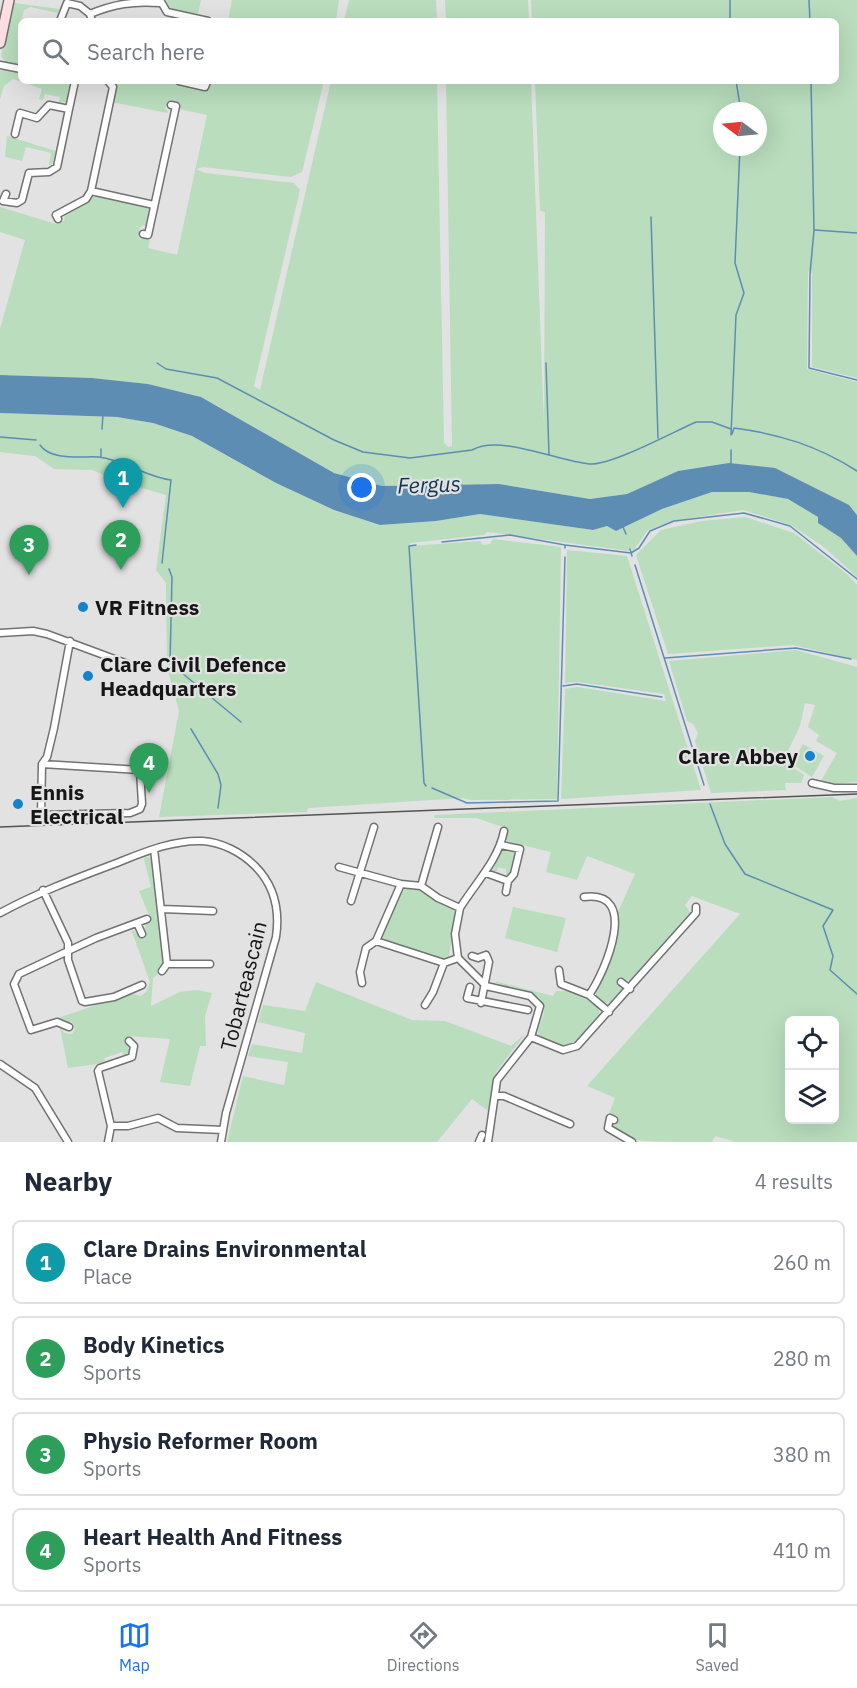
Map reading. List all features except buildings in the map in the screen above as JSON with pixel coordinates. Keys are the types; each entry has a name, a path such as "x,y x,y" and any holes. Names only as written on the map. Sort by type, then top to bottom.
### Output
{"main road":[{"path":"0,43 9,0"}],"street":[{"path":"61,18 63,5 67,3 80,6 91,17 111,5 133,1 160,1 167,12 194,18"},
{"path":"0,65 18,68"},
{"path":"6,194 3,201 17,203 22,200 29,173 49,172 57,167 74,84"},
{"path":"58,219 56,215 86,199 91,191 113,87 110,84"},
{"path":"192,84 205,87 206,84"},
{"path":"15,134 20,113 37,118 49,105 69,109"},
{"path":"143,234 148,235 176,106 171,105"},
{"path":"91,191 154,205"},
{"path":"0,633 33,631 70,641 129,664"},
{"path":"42,764 140,771 142,804 140,808 130,813 41,814 42,764 54,728 70,641"},
{"path":"812,783 834,788 857,788"},
{"path":"351,901 374,827"},
{"path":"421,886 438,827"},
{"path":"488,1142 501,1074 531,1037 540,1012 535,1000 486,986 458,958 455,934 460,908 473,887 486,873 501,845 504,831"},
{"name":"Tobarteascain","path":"0,913 43,890 171,844 204,841 231,849 253,864 265,877 278,908 276,937 221,1142"},
{"path":"501,845 520,849 514,874 508,881 506,892"},
{"path":"154,849 162,909 165,967 210,964"},
{"path":"339,867 400,884 421,886 438,898 460,908"},
{"path":"486,873 508,881"},
{"path":"362,983 360,972 366,948 376,942 400,884"},
{"path":"43,890 68,943 68,960 82,1000 85,1002 114,997 142,985"},
{"path":"584,897 603,897 611,903 615,912 612,938 597,980 589,995"},
{"path":"531,1037 563,1050 577,1046 696,913 696,907"},
{"path":"162,909 213,911"},
{"path":"69,1027 57,1022 31,1030 14,984 19,974 96,938 147,920"},
{"path":"137,923 142,934"},
{"path":"376,942 444,963 458,958"},
{"path":"471,956 478,958 486,955 489,962 481,1003"},
{"path":"425,1005 433,992 444,963"},
{"path":"559,970 561,984 589,995 609,1012"},
{"path":"621,982 630,989"},
{"path":"470,987 466,998 481,1003 521,1007 528,1010"},
{"path":"108,1142 111,1126 98,1071 100,1068 132,1057 134,1046 129,1041"},
{"path":"0,1064 35,1088 68,1142"},
{"path":"496,1096 504,1096 570,1124"},
{"path":"111,1126 128,1126 158,1118 177,1128 223,1130"},
{"path":"614,1120 609,1118 608,1128 632,1142"}],"green space":[{"path":"166,0 201,0 198,14 170,9"},
{"path":"232,0 339,0 336,18 229,18"},
{"path":"349,0 436,0 437,18 345,18"},
{"path":"445,0 528,0 529,18 446,18"},
{"path":"531,0 857,0 857,378 812,367 812,273 808,271 807,369 857,382 857,515 849,505 678,471 627,494 590,499 499,484 382,486 334,473 201,397 148,384 92,378 0,375 0,329 25,240 0,232 0,207 56,224 64,221 65,213 96,196 148,207 150,211 148,224 140,227 138,238 150,240 148,248 177,255 207,115 179,109 181,103 168,101 165,109 169,112 167,113 112,102 115,84 180,84 209,90 210,84 323,84 302,172 291,177 203,167 196,169 205,173 294,183 300,190 254,386 260,390 330,84 437,84 444,442 448,447 452,446 446,84 531,84 544,425 545,212 540,211 535,84 839,84 839,18 532,18"},
{"path":"12,4 59,9 58,13 30,7 24,10 22,18 18,18 18,66 6,64 1,56"},
{"path":"0,71 18,72 18,81 13,79 4,86 0,99"},
{"path":"28,84 70,85 66,102 59,103 60,97 45,94 43,100 39,99 42,89"},
{"path":"7,136 56,151 52,164 49,165 51,153 26,147 22,161 5,157"},
{"path":"0,413 117,417 153,423 192,436 276,483 334,510 380,525 436,521 480,514 593,530 607,526 616,531 662,509 712,492 749,492 788,499 818,517 818,523 841,538 857,556 857,577 824,547 791,525 743,510 673,521 648,530 633,551 631,548 629,551 487,532 484,535 410,543 410,546 480,541 483,545 490,544 493,539 561,547 557,799 470,800 463,798 308,808 307,812 159,817 179,711 167,667 166,583 156,570 166,495 118,481 92,470 54,469 35,456 0,452"},
{"path":"745,517 794,533 847,574 857,585 857,660 793,645 668,654 636,555 661,530 702,521"},
{"path":"567,550 627,556 701,790 561,799 565,689 577,687 666,701 664,694 578,682 565,683"},
{"path":"796,650 857,667 857,782 831,784 821,781 837,753 816,741 819,735 808,727 815,705 805,703 800,726 783,761 804,775 801,783 785,783 786,790 711,793 695,741 698,733 693,724 687,721 669,661"},
{"path":"803,744 824,756 812,777 792,764"},
{"path":"832,797 840,801 857,798 857,1142 736,1142 715,1136 712,1142 644,1141 632,1139 614,1129 613,1125 616,1125 618,1117 609,1114 615,1098 587,1086 740,914 692,896 685,905 691,913 689,917 633,982 619,977 617,981 622,986 622,991 613,1002 605,1003 596,995 597,987 616,937 618,912 635,874 587,856 577,880 546,872 551,852 509,842 506,839 506,828 476,818 434,818 435,815"},
{"path":"510,849 515,853 510,875 506,875 506,869 498,867 497,871 493,871 500,851"},
{"path":"145,857 152,858 163,964 153,978 151,1006 180,992 196,990 212,993 205,1016 206,1046 200,1046 190,1086 160,1082 170,1039 129,1036 124,1041 130,1051 128,1056 122,1052 104,1058 105,1063 68,1068 60,1028 65,1033 72,1034 75,1029 72,1022 33,1026 128,993 141,996 146,992 150,982 131,929 143,937 146,924 151,920 139,891 151,887"},
{"path":"408,888 420,890 456,911 449,956 441,959 383,940 384,927 390,911 398,896"},
{"path":"513,907 566,918 557,952 505,938"},
{"path":"494,981 553,996 556,991 570,991 598,1006 600,1015 574,1044 560,1046 540,1038 538,1030 544,1010 538,996"},
{"path":"316,982 412,1020 445,1021 511,1046 525,1034 496,1072 488,1111 472,1099 437,1142 227,1142 243,1076 284,1085 288,1062 248,1056 252,1044 302,1053 305,1033 258,1022 263,1005 305,1011"}],"water":[{"path":"0,375 92,378 148,384 201,397 334,473 382,486 499,484 590,499 627,494 678,471 729,463 775,468 849,505 857,515 857,556 841,538 818,523 818,517 788,499 749,492 712,492 662,509 616,531 607,526 593,530 480,514 436,521 380,525 334,510 276,483 192,436 153,423 117,417 0,413"}],"waterway":[{"path":"730,0 730,18"},
{"path":"809,0 810,18"},
{"path":"736,84 740,102"},
{"path":"811,84 814,230 810,274 809,368 857,380"},
{"path":"731,435 736,315 744,293 735,263 740,156"},
{"path":"651,217 658,438"},
{"path":"815,230 857,233"},
{"path":"157,363 166,369 217,378 334,440 363,452 410,458 497,445 589,464 612,460 696,422 712,422 731,429"},
{"path":"546,363 549,455"},
{"path":"102,429 103,414"},
{"path":"732,434 734,428 798,442 857,471"},
{"path":"0,437 36,440"},
{"path":"40,445 45,450 59,456 99,457 171,480 162,563"},
{"path":"101,449 101,457"},
{"path":"731,450 731,465"},
{"path":"565,548 565,545 631,553 639,548 650,531 674,521 744,513 790,526 857,579"},
{"path":"623,527 626,534"},
{"path":"442,542 510,535 565,545"},
{"path":"416,545 409,546 426,786"},
{"path":"630,549 632,556"},
{"path":"432,788 467,803 558,801 565,557"},
{"path":"635,565 704,785"},
{"path":"169,569 172,577 170,663 241,722"},
{"path":"665,658 796,648 851,659"},
{"path":"563,686 577,684 662,697"},
{"path":"191,729 218,774 221,785 218,808"},
{"path":"710,804 725,844 745,874 833,910 823,926 833,956 830,970 857,994"}],"railway":[{"path":"0,827 857,794"}],"place":[{"name":"Clare Drains Environmental","path":"123,508"},
{"name":"Body Kinetics","path":"121,570"},
{"name":"Physio Reformer Room","path":"29,575"},
{"name":"VR Fitness","path":"83,607"},
{"name":"Clare Civil Defence Headquarters","path":"88,676"},
{"name":"Clare Abbey","path":"810,756"},
{"name":"Heart Health And Fitness","path":"149,793"},
{"name":"Ennis Electrical","path":"18,804"}],"water label":[{"name":"Fergus","path":"429,484"}]}
